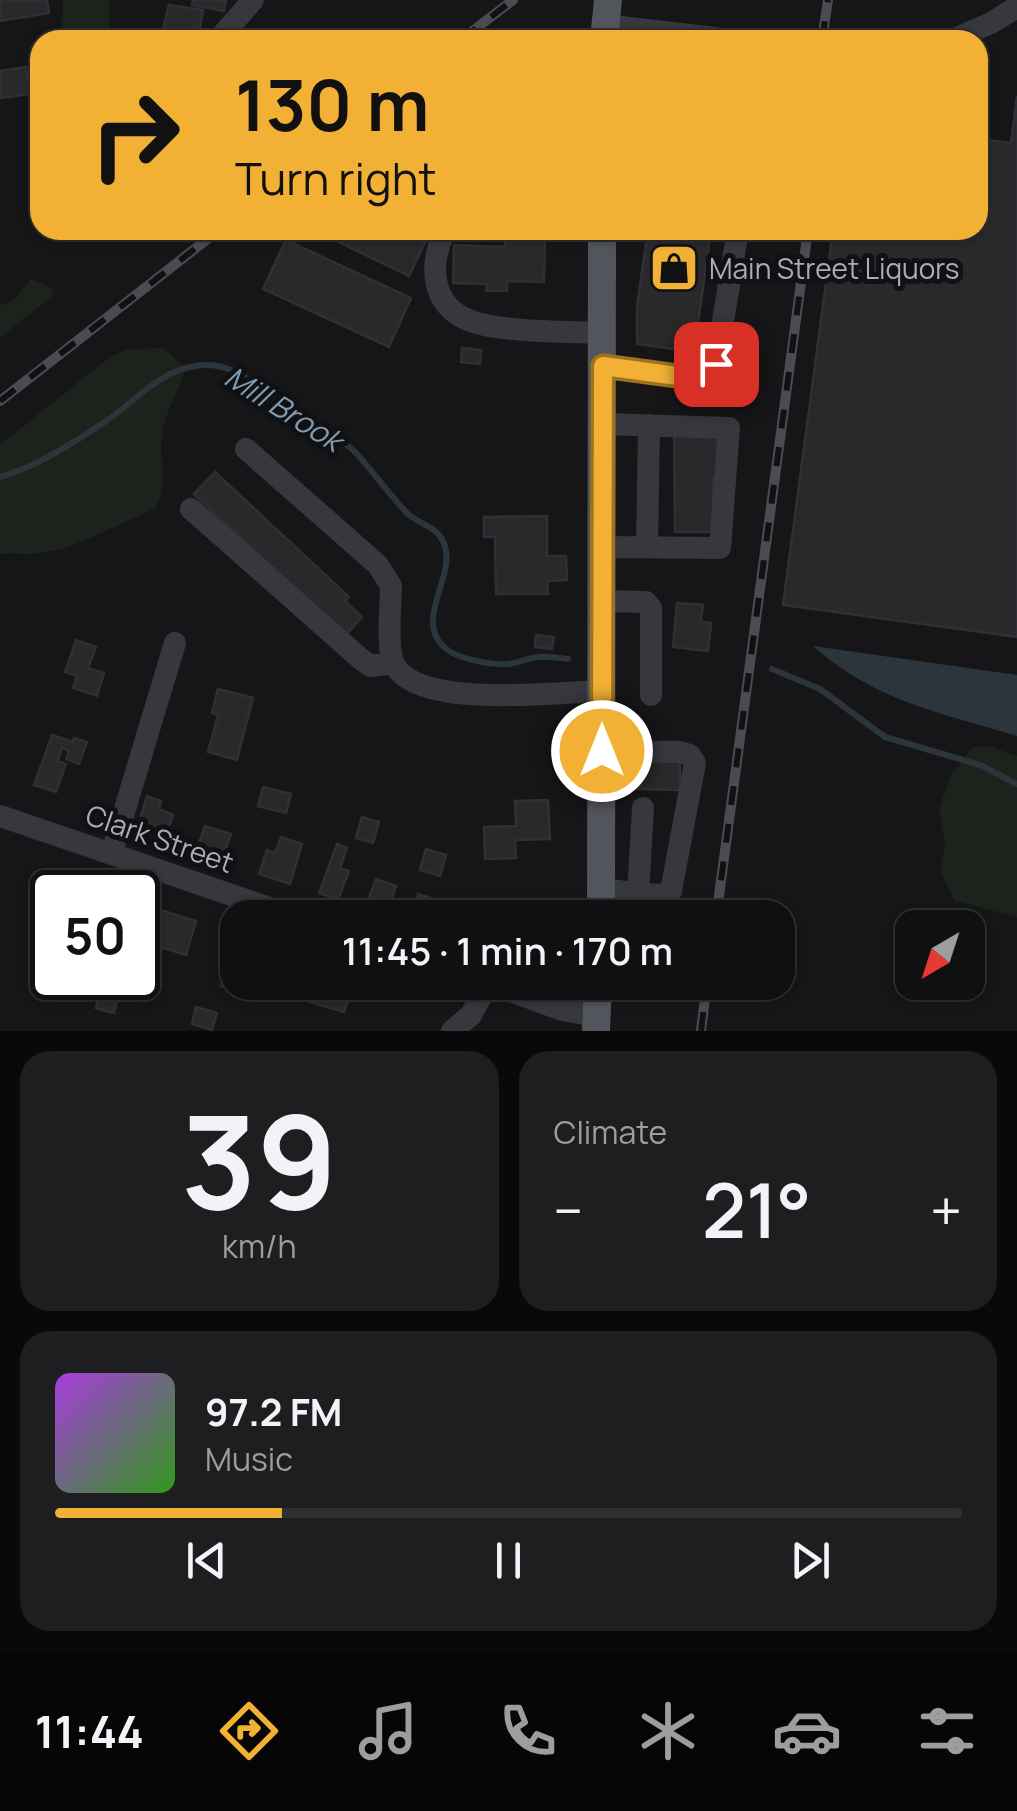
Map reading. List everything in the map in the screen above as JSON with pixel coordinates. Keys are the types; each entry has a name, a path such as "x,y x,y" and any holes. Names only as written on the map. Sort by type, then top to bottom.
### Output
{"main road":[{"path":"601,900 602,240"}],"street":[{"path":"227,30 253,0"},
{"path":"975,30 1017,7"},
{"path":"605,22 643,30"},
{"path":"442,240 435,255 436,285 461,317 484,324 603,334"},
{"path":"603,366 696,379 711,374 716,364 736,240"},
{"path":"602,547 720,548 729,428 603,424"},
{"path":"647,547 650,425"},
{"path":"246,449 386,576 392,586 392,662 404,676 432,689 476,696 602,690"},
{"path":"191,509 362,660 370,666 392,662"},
{"path":"602,600 646,602 651,608 651,694"},
{"path":"112,852 176,643"},
{"path":"601,888 666,896 671,890 695,763 690,755 680,752 602,751"},
{"path":"638,894 643,808"},
{"name":"Clark Street","path":"0,816 248,900"},
{"path":"452,1031 472,1015 479,1000"},
{"path":"534,1000 596,1023"}],"shaded area":[{"path":"63,0 110,0 109,30 62,30"},
{"path":"31,279 53,289 51,297 0,338 0,305 14,300"},
{"path":"164,348 186,369 163,430 163,483 154,509 54,551 0,554 0,445 110,357 127,349"},
{"path":"813,646 1017,675 1017,736 885,693"},
{"path":"973,747 992,747 1017,756 1017,917 955,901 940,871 945,845 939,809 950,777"}],"building":[{"path":"0,0 47,0 49,13 0,21"},
{"path":"193,0 226,0 224,11 192,5"},
{"path":"169,5 203,10 200,30 163,30"},
{"path":"26,67 30,94 0,98 0,71"},
{"path":"1017,96 1017,637 783,605 832,240 988,240 988,140 1011,143"},
{"path":"286,240 411,298 389,347 263,289"},
{"path":"335,240 426,240 409,276"},
{"path":"505,240 545,240 544,282 507,281 507,291 486,291 487,284 453,283 454,245 505,247"},
{"name":"Main Street Liquors","path":"647,240 710,240 694,352 637,344 637,306"},
{"path":"462,348 481,350 480,364 461,362"},
{"path":"720,434 720,478 713,478 713,532 675,532 674,435"},
{"path":"215,472 349,597 345,601 362,617 346,635 194,494"},
{"path":"547,516 547,556 566,556 567,580 547,581 548,594 496,594 495,537 484,537 484,517"},
{"path":"677,603 703,605 701,622 711,623 708,651 673,647"},
{"path":"536,635 554,637 552,649 535,647"},
{"path":"76,640 96,647 88,668 104,673 97,696 73,688 77,676 65,672"},
{"path":"218,689 253,698 237,760 208,752 218,715 212,713"},
{"path":"52,735 87,742 79,764 66,759 69,751 62,748 58,761 66,764 56,792 34,785"},
{"path":"636,757 680,758 680,790 636,789"},
{"path":"263,787 291,794 286,813 258,806"},
{"path":"147,796 161,801 159,809 173,815 165,838 137,829"},
{"path":"548,800 550,839 515,840 516,858 485,859 484,827 516,826 515,801"},
{"path":"362,817 379,822 373,843 356,838"},
{"path":"205,826 231,834 223,857 197,849"},
{"path":"281,837 302,844 290,884 259,874 267,850 275,853"},
{"path":"337,844 347,848 340,868 349,871 338,900 319,893"},
{"path":"426,849 446,855 440,876 420,870"},
{"path":"376,879 396,886 391,900 368,900"},
{"path":"160,910 196,921 186,955 160,947"},
{"path":"98,1000 117,1000 114,1013 96,1008"},
{"path":"307,1000 348,1000 344,1012"},
{"path":"196,1007 217,1013 212,1030 192,1024"}],"waterway":[{"name":"Mill Brook","path":"0,477 68,445 170,374 195,366 225,368 252,381 300,418 351,448 406,512 439,535 446,552 446,566 433,622 444,647 465,658 493,663 542,657 568,659"},
{"name":"Mill Brook","path":"772,669 820,689 885,737 980,765 1017,784"}],"railway":[{"path":"474,30 513,0"},
{"path":"824,30 828,0"},
{"path":"0,401 206,240"},
{"path":"718,900 807,240"},
{"path":"701,1031 705,1000"}],"place":[{"name":"Main Street Liquors","path":"674,268"}],"route":[{"path":"602,751 603,366 700,379 714,372 716,364"}]}
